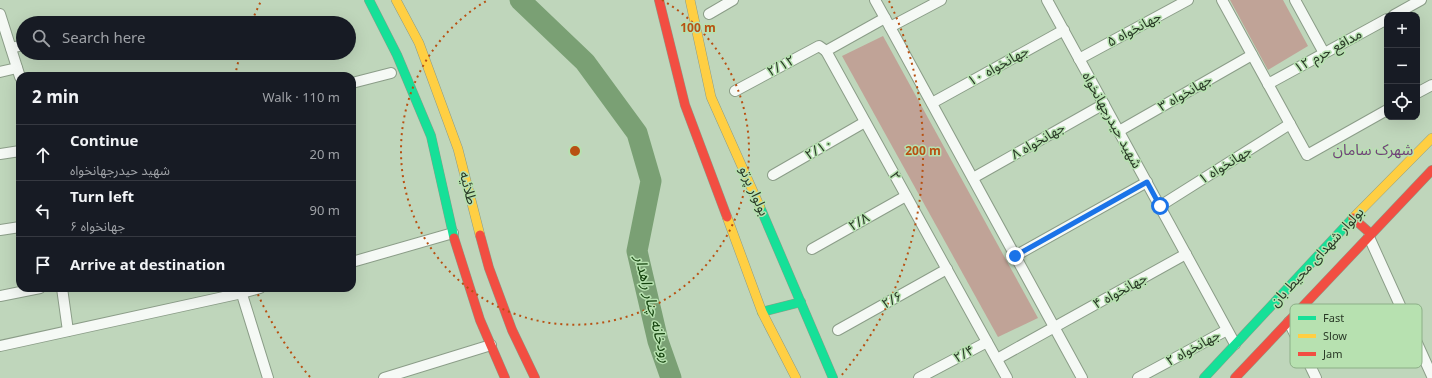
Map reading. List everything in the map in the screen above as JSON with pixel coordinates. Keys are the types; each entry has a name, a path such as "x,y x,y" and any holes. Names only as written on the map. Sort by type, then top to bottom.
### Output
{"main road":[{"name":"طلائیه","path":"368,0 397,55 431,136 453,233 480,320 505,378"},
{"name":"طلائیه","path":"396,0 419,43 458,149 489,268 512,330 534,378"},
{"path":"659,0 685,106 762,312 796,378"},
{"name":"بولوار پرتو","path":"690,0 711,97 780,249 833,378"},
{"name":"بولوار شهدای محیط بان","path":"1204,378 1353,218 1432,138"},
{"name":"بولوار شهدای محیط بان","path":"1305,304 1432,170"},
{"path":"1353,218 1370,235"},
{"path":"762,312 801,302"},
{"name":"بولوار شهدای محیط بان","path":"1236,378 1288,322"}],"street":[{"path":"709,14 733,0"},
{"path":"875,0 1082,378"},
{"path":"890,27 941,0"},
{"name":"شهید حیدرجهانخواه","path":"1047,0 1235,344"},
{"name":"جهانخواه ۵","path":"1079,59 1188,0"},
{"path":"1222,0 1307,155 1384,112"},
{"path":"1295,0 1324,53"},
{"path":"1399,12 1421,0"},
{"path":"0,14 19,72 0,72"},
{"path":"826,51 885,18"},
{"name":"مدافع حرم ۱۲","path":"1268,84 1384,21"},
{"name":"جهانخواه ۱۰","path":"932,103 1064,30"},
{"name":"۲/۱۲","path":"735,91 819,46 826,51"},
{"path":"11,48 16,47"},
{"name":"۲","path":"826,51 1007,378"},
{"name":"جهانخواه ۳","path":"1119,131 1252,55"},
{"path":"356,82 391,73"},
{"path":"1420,92 1432,85"},
{"name":"جهانخواه ۸","path":"973,178 1104,104"},
{"name":"۲/۱۰","path":"773,175 865,122"},
{"name":"جهانخواه ۱","path":"1160,206 1290,124"},
{"path":"0,154 16,152"},
{"path":"1015,256 1147,182"},
{"name":"۲/۸","path":"812,249 906,196"},
{"path":"0,230 16,228"},
{"path":"356,261 453,233"},
{"path":"1370,235 1400,304"},
{"name":"جهانخواه ۴","path":"997,359 1186,254"},
{"name":"۲/۶","path":"838,330 947,269"},
{"path":"0,296 20,292"},
{"path":"63,292 68,331"},
{"path":"0,346 237,292"},
{"path":"241,292 266,378"},
{"path":"1288,322 1290,326"},
{"name":"جهانخواه ۲","path":"1138,378 1227,330"},
{"name":"۲/۴","path":"919,378 987,342"},
{"path":"384,378 491,345"},
{"path":"1422,353 1432,376"},
{"path":"1311,368 1316,378"}],"shaded area":[{"path":"1230,0 1283,0 1308,46 1268,70"},
{"path":"883,36 1038,318 998,337 842,56"}],"waterway":[{"name":"رودخانه چنار راهدار","path":"520,0 585,62 637,133 651,181 637,251 658,341 671,378"}],"traffic: fast":[{"path":"369,0 397,55 431,136 454,238"},
{"path":"760,207 833,378"},
{"path":"1204,378 1353,218"},
{"path":"762,312 801,302"}],"traffic: slow":[{"path":"396,0 419,43 458,149 480,235"},
{"path":"690,0 711,97 760,207"},
{"path":"1353,218 1432,138"},
{"path":"727,217 762,312 796,378"}],"traffic: jam":[{"path":"659,0 685,105 727,217"},
{"path":"1305,304 1432,170"},
{"path":"1353,218 1371,234"},
{"path":"480,235 489,268 512,330 535,378"},
{"path":"454,238 480,320 505,378"},
{"path":"1235,378 1290,320"}],"district":[{"name":"شهرک سامان","path":"1373,150"}],"route":[{"path":"1015,256 1147,182 1160,206"}]}
